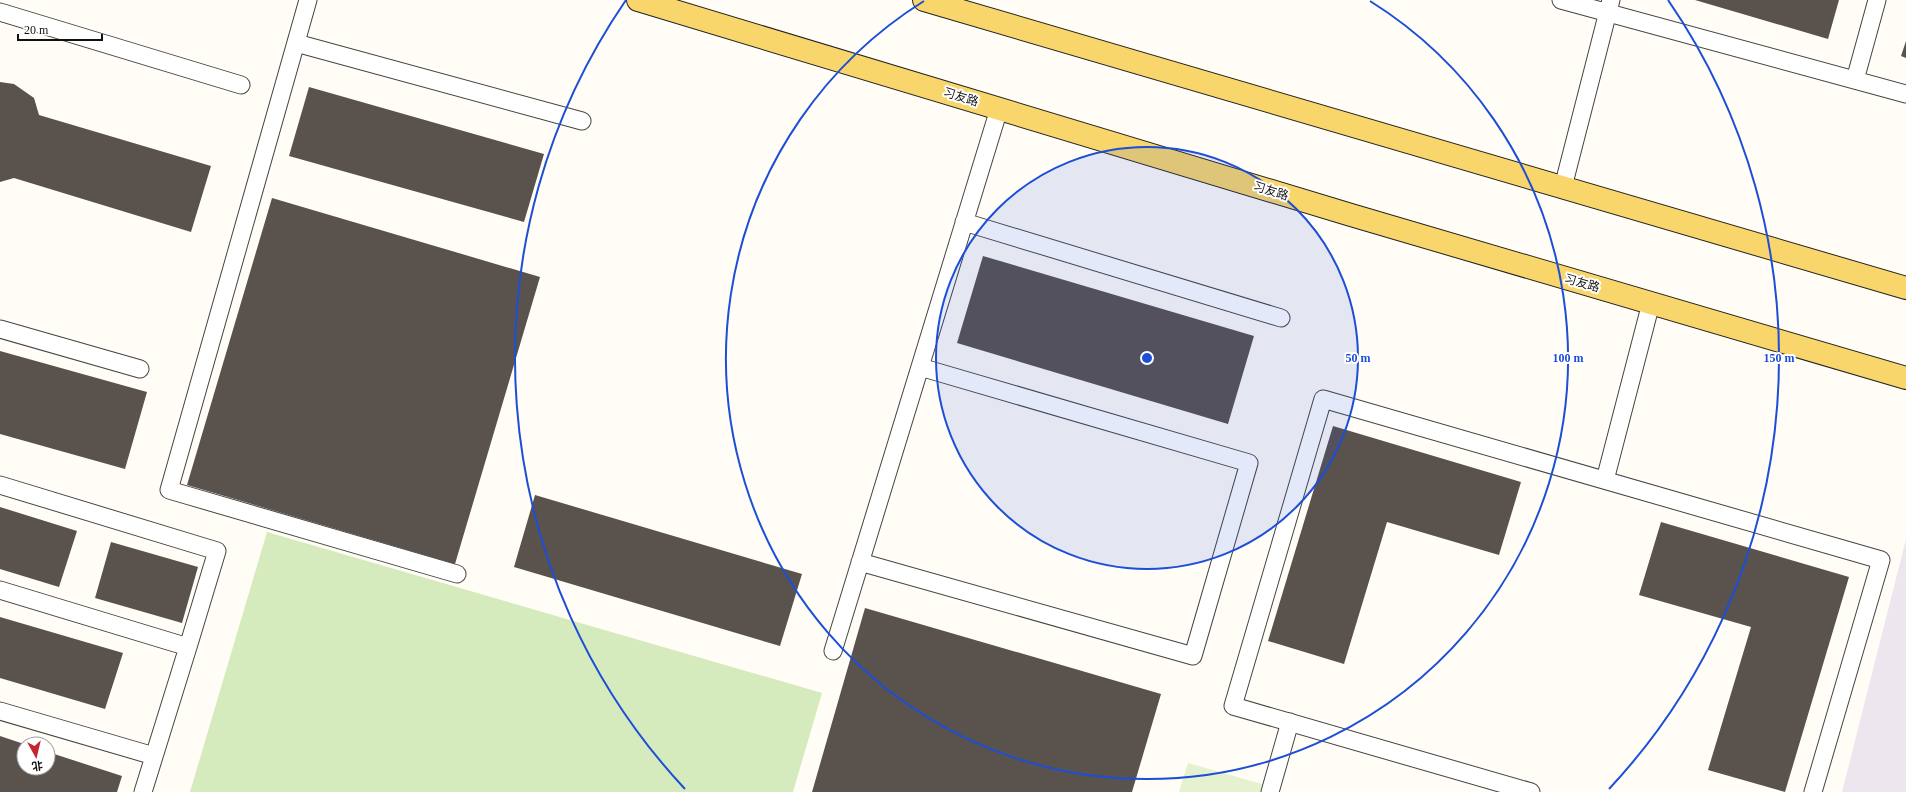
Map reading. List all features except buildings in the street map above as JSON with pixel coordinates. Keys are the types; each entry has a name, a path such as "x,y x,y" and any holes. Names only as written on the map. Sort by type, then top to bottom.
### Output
{"main road":[{"name":"习友路","path":"638,0 999,109 1906,378"},
{"path":"924,0 1906,288"}],"lane":[{"path":"308,0 169,490 457,574"},
{"path":"1561,0 1609,6 1906,94"},
{"path":"1855,80 1877,0"},
{"path":"1563,187 1609,6"},
{"path":"0,12 241,86"},
{"path":"296,43 582,121"},
{"path":"833,651 999,109"},
{"path":"964,222 1280,318"},
{"path":"1604,480 1651,303"},
{"path":"0,329 140,370"},
{"path":"860,562 1193,656 1249,463 920,367"},
{"path":"1531,792 1233,706 1323,399 1881,560 1813,792"},
{"path":"0,486 217,551 143,792"},
{"path":"0,590 188,647"},
{"path":"0,711 154,756"},
{"path":"1270,792 1290,722"}],"shaded area":[{"path":"1906,539 1906,792 1842,792"}],"green space":[{"path":"267,532 822,693 793,792 190,792"},
{"path":"1188,763 1262,784 1260,792 1179,792"}]}
